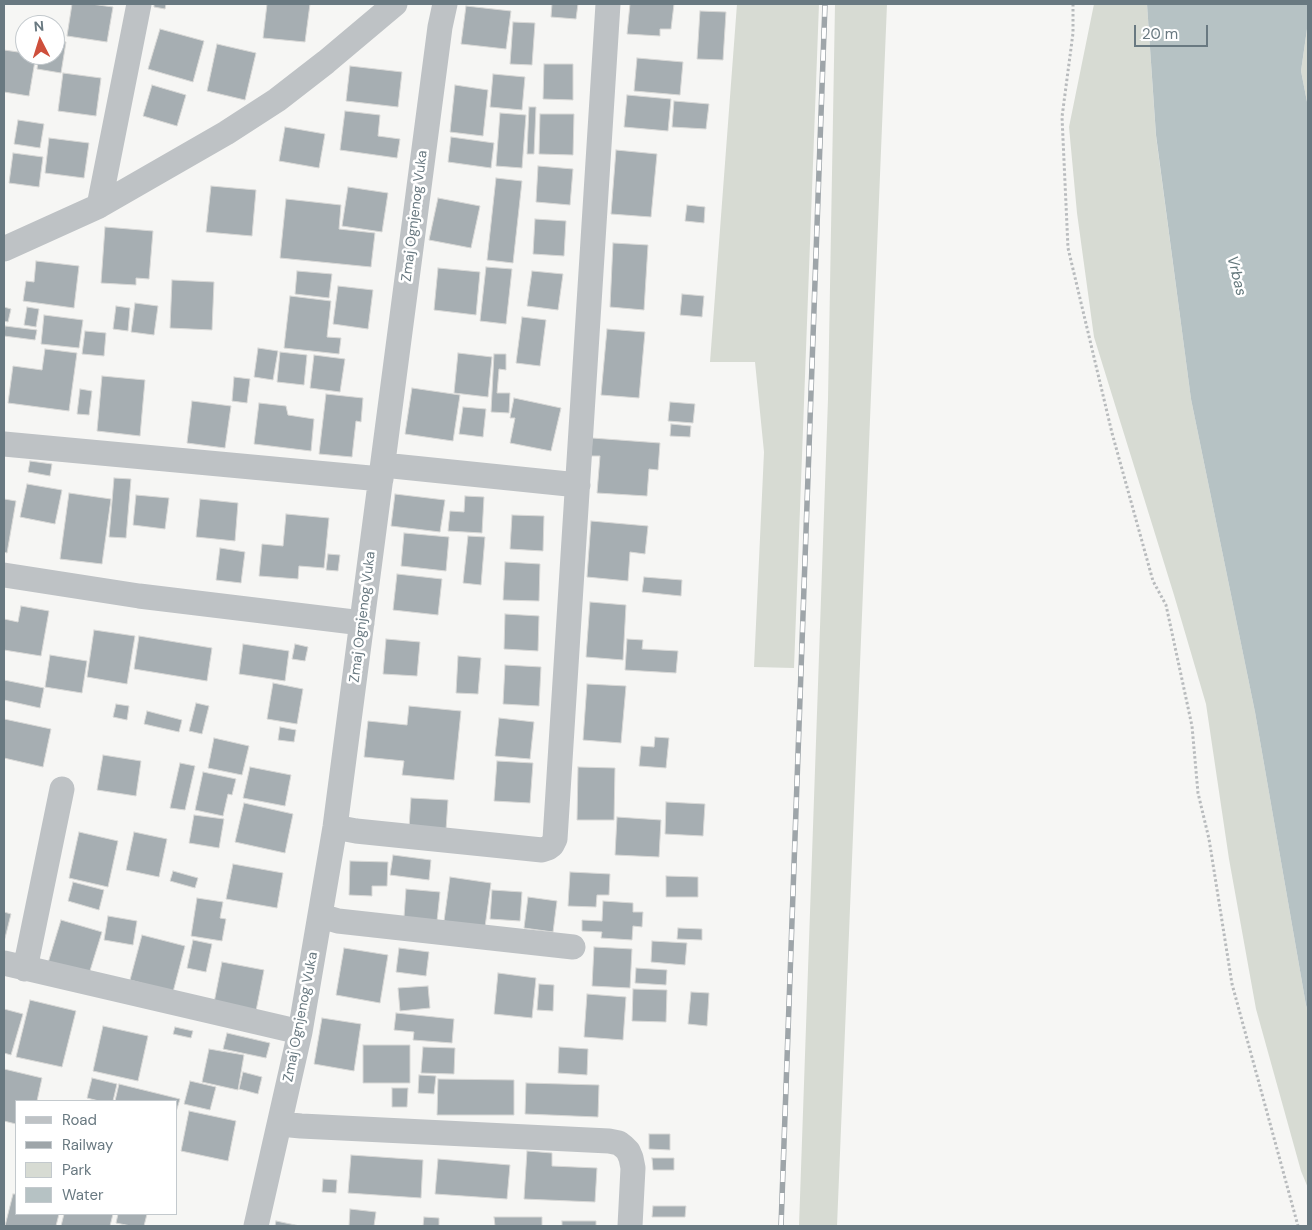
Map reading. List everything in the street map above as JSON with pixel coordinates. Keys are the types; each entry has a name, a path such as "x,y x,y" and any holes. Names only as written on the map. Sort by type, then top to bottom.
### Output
{"street":[{"path":"99,206 139,4"},
{"path":"4,249 99,206 226,133 277,100 395,4"},
{"name":"Zmaj Ognjenog Vuka","path":"256,1226 300,1032 335,827 440,27 445,4"},
{"path":"335,827 356,831 542,850 552,845 555,839 608,4"},
{"path":"4,444 578,485"},
{"path":"4,575 139,596 362,623"},
{"path":"62,789 14,966 300,1032"},
{"path":"321,916 338,921 572,947"},
{"path":"280,1124 609,1141 624,1147 631,1158 633,1168 630,1226"}],"path":[{"path":"1072,4 1073,33 1062,117 1068,248 1120,461 1153,581 1166,605 1192,726 1198,793 1209,839 1232,984 1298,1226"}],"green space":[{"path":"737,4 819,4 794,668 754,667 764,452 755,362 710,362"},
{"path":"835,4 887,4 837,1226 799,1226 828,399"},
{"path":"1094,4 1147,4 1156,136 1191,399 1255,712 1308,1011 1308,1188 1301,1171 1256,1009 1229,859 1206,704 1094,337 1077,213 1069,127"},
{"path":"1308,22 1308,107 1301,71"}],"water":[{"name":"Vrbas","path":"1147,4 1308,4 1308,22 1301,71 1308,107 1308,1011 1255,712 1191,399 1156,135"}],"building":[{"path":"72,4 113,7 107,42 67,36"},
{"path":"154,4 166,4 165,9 154,7"},
{"path":"267,4 310,4 305,42 263,38"},
{"path":"552,4 578,4 576,19 551,17"},
{"path":"630,4 674,4 671,29 660,29 660,36 627,34"},
{"path":"466,6 511,11 506,49 461,44"},
{"path":"700,11 726,12 723,60 697,59"},
{"path":"513,22 535,23 532,65 510,64"},
{"path":"160,29 204,41 193,82 148,69"},
{"path":"217,44 256,53 245,100 207,91"},
{"path":"4,50 15,52 15,65 34,65 29,96 4,92"},
{"path":"637,58 683,62 680,95 634,91"},
{"path":"544,64 573,64 573,100 543,99"},
{"path":"38,65 62,65 61,73 37,69"},
{"path":"350,66 402,72 398,107 346,101"},
{"path":"63,73 101,78 96,116 58,111"},
{"path":"493,74 525,77 522,110 490,107"},
{"path":"152,85 186,95 177,126 143,116"},
{"path":"455,85 488,90 483,136 450,132"},
{"path":"627,95 671,99 668,131 624,127"},
{"path":"674,101 709,104 706,129 672,127"},
{"path":"529,107 536,107 534,154 527,154"},
{"path":"345,111 380,115 378,136 400,139 397,158 340,150"},
{"path":"500,113 526,115 522,168 496,166"},
{"path":"540,114 574,114 573,155 539,154"},
{"path":"18,120 44,124 40,148 14,144"},
{"path":"285,127 325,134 319,168 279,161"},
{"path":"451,137 494,143 491,168 448,162"},
{"path":"49,138 89,143 84,178 45,173"},
{"path":"616,150 657,154 651,217 611,214"},
{"path":"13,153 43,157 39,187 9,183"},
{"path":"538,166 573,169 570,205 536,202"},
{"path":"496,178 522,181 513,263 487,260"},
{"path":"211,186 256,190 252,236 206,232"},
{"path":"348,187 388,193 382,232 342,226"},
{"path":"438,198 480,206 471,248 429,240"},
{"path":"286,199 341,205 339,229 375,233 371,267 280,258"},
{"path":"687,205 705,207 704,223 685,221"},
{"path":"535,219 566,221 564,256 533,254"},
{"path":"105,227 153,231 149,279 136,278 136,285 101,283"},
{"path":"613,243 648,245 644,310 610,307"},
{"path":"36,261 79,266 74,308 23,301 26,281 34,282"},
{"path":"486,267 512,269 506,324 480,321"},
{"path":"438,268 480,272 476,315 434,310"},
{"path":"297,271 332,274 329,298 295,294"},
{"path":"532,271 563,274 558,310 527,306"},
{"path":"172,280 214,282 212,330 170,328"},
{"path":"338,286 373,290 368,329 333,324"},
{"path":"682,294 704,296 702,317 680,315"},
{"path":"290,296 331,301 327,337 341,338 339,354 284,348"},
{"path":"135,303 158,306 154,335 131,332"},
{"path":"116,306 130,308 128,331 113,329"},
{"path":"4,307 11,309 8,322 4,321"},
{"path":"27,307 39,309 36,327 24,325"},
{"path":"44,315 83,320 79,348 41,344"},
{"path":"522,317 546,320 540,366 516,363"},
{"path":"5,326 37,330 35,340 4,336"},
{"path":"607,329 645,332 639,398 601,395"},
{"path":"85,331 106,333 104,356 82,354"},
{"path":"258,348 278,351 273,380 254,377"},
{"path":"45,349 77,353 69,411 8,403 13,366 42,370"},
{"path":"280,352 307,355 304,385 277,382"},
{"path":"458,353 492,357 488,397 454,393"},
{"path":"494,354 506,354 506,370 499,369 497,393 510,393 509,413 491,412"},
{"path":"314,355 345,359 340,392 310,388"},
{"path":"102,376 145,380 140,436 97,431"},
{"path":"234,377 250,379 247,403 232,401"},
{"path":"412,388 460,395 453,441 405,434"},
{"path":"80,389 92,391 89,415 77,414"},
{"path":"326,394 363,398 361,422 356,421 352,457 319,454"},
{"path":"514,398 561,408 551,451 510,443 515,418 510,418"},
{"path":"192,401 231,406 225,448 187,443"},
{"path":"670,402 695,404 693,423 668,421"},
{"path":"259,403 286,406 288,415 314,419 311,451 254,444"},
{"path":"463,407 486,409 483,437 459,434"},
{"path":"671,424 691,426 690,437 670,436"},
{"path":"592,438 660,443 658,470 649,469 647,496 597,493 600,456 591,456"},
{"path":"30,461 52,464 50,476 28,472"},
{"path":"114,478 131,479 126,538 109,537"},
{"path":"27,484 62,490 55,524 20,517"},
{"path":"69,493 111,499 102,564 60,559"},
{"path":"395,494 445,500 440,532 391,526"},
{"path":"136,495 169,498 165,529 133,525"},
{"path":"465,496 484,497 482,533 448,531 450,511 464,512"},
{"path":"4,499 16,501 7,553 4,552"},
{"path":"200,499 238,503 235,541 196,537"},
{"path":"286,514 329,518 324,568 299,566 298,579 259,576 262,544 283,546"},
{"path":"512,515 544,516 543,551 510,549"},
{"path":"591,521 648,526 645,554 630,552 628,581 587,577"},
{"path":"404,533 449,537 446,571 401,566"},
{"path":"468,536 485,537 481,585 463,583"},
{"path":"220,548 245,552 241,583 216,580"},
{"path":"328,554 340,555 338,571 326,570"},
{"path":"505,562 540,564 539,601 503,600"},
{"path":"397,574 442,579 438,615 393,610"},
{"path":"644,577 682,580 681,596 642,592"},
{"path":"590,602 626,605 623,660 586,657"},
{"path":"21,606 49,611 41,656 4,650 4,619 18,622"},
{"path":"505,614 539,616 538,651 504,649"},
{"path":"94,630 135,636 127,684 87,677"},
{"path":"139,636 212,648 207,681 134,669"},
{"path":"386,639 420,642 417,676 383,674"},
{"path":"627,639 643,640 642,649 678,651 676,673 625,670"},
{"path":"243,644 289,651 285,681 239,674"},
{"path":"295,644 308,647 305,661 292,659"},
{"path":"50,655 87,661 82,693 45,687"},
{"path":"458,656 481,658 478,694 456,693"},
{"path":"505,665 541,667 539,706 503,704"},
{"path":"4,680 44,688 40,708 4,700"},
{"path":"273,683 303,689 297,724 267,719"},
{"path":"587,684 626,686 621,743 583,740"},
{"path":"196,703 209,706 202,734 189,731"},
{"path":"116,704 129,706 127,720 113,717"},
{"path":"409,706 461,711 454,780 402,775 404,761 364,757 368,721 407,725"},
{"path":"147,711 182,720 179,732 144,724"},
{"path":"499,718 534,722 530,759 495,756"},
{"path":"4,719 51,729 43,767 4,758"},
{"path":"280,727 296,730 294,742 278,740"},
{"path":"655,737 669,738 666,768 639,766 641,746 654,747"},
{"path":"214,738 249,746 242,775 208,768"},
{"path":"103,755 141,761 136,796 97,790"},
{"path":"497,761 533,763 530,803 494,801"},
{"path":"180,763 195,766 185,810 170,808"},
{"path":"250,767 291,775 285,806 243,798"},
{"path":"578,767 615,768 614,820 577,820"},
{"path":"203,772 236,779 232,795 228,794 223,816 195,810"},
{"path":"411,798 448,800 446,830 409,828"},
{"path":"666,802 705,804 703,836 665,834"},
{"path":"244,803 293,814 285,853 235,842"},
{"path":"194,815 224,819 219,848 189,843"},
{"path":"617,817 661,820 659,857 615,855"},
{"path":"79,832 118,841 108,887 69,878"},
{"path":"134,832 167,839 159,877 126,870"},
{"path":"393,855 431,860 429,880 390,875"},
{"path":"350,861 388,862 387,886 372,886 372,896 349,895"},
{"path":"233,864 283,873 277,908 226,899"},
{"path":"173,871 198,878 195,888 170,881"},
{"path":"570,872 610,874 609,895 597,895 596,907 568,906"},
{"path":"666,876 698,877 698,897 666,897"},
{"path":"450,877 491,883 485,927 444,921"},
{"path":"73,882 104,890 99,910 68,901"},
{"path":"406,889 440,892 437,921 404,917"},
{"path":"492,890 522,892 520,921 490,919"},
{"path":"528,897 557,901 553,932 524,928"},
{"path":"197,898 223,902 220,918 226,919 222,941 191,936"},
{"path":"603,901 633,903 633,912 643,912 642,927 633,926 632,940 601,938 602,932 582,931 582,920 602,921"},
{"path":"4,912 11,914 4,942"},
{"path":"108,916 137,921 133,945 104,940"},
{"path":"61,920 102,932 89,974 48,963"},
{"path":"678,928 702,929 702,940 677,939"},
{"path":"142,935 185,946 173,992 130,980"},
{"path":"193,940 212,944 206,972 187,968"},
{"path":"652,941 687,943 685,965 651,962"},
{"path":"594,947 632,949 630,988 592,986"},
{"path":"344,948 388,955 380,1003 336,995"},
{"path":"399,948 429,952 426,976 396,972"},
{"path":"222,962 264,970 255,1016 213,1008"},
{"path":"636,968 667,970 666,985 635,983"},
{"path":"498,973 536,978 532,1018 494,1014"},
{"path":"539,984 554,985 553,1011 537,1010"},
{"path":"428,986 430,1008 400,1011 398,988"},
{"path":"633,989 667,990 666,1022 632,1021"},
{"path":"691,992 709,993 707,1026 688,1024"},
{"path":"587,994 626,997 623,1040 584,1037"},
{"path":"30,1000 76,1011 62,1067 16,1057"},
{"path":"4,1009 23,1014 11,1055 4,1053"},
{"path":"396,1013 454,1019 452,1043 413,1040 414,1032 394,1030"},
{"path":"322,1018 361,1024 354,1071 314,1064"},
{"path":"103,1026 148,1036 138,1081 93,1071"},
{"path":"175,1027 193,1031 191,1038 173,1034"},
{"path":"227,1033 270,1043 266,1058 223,1049"},
{"path":"363,1045 410,1045 410,1083 363,1083"},
{"path":"423,1047 455,1048 454,1074 421,1073"},
{"path":"559,1047 588,1049 587,1075 558,1073"},
{"path":"209,1049 244,1055 238,1090 202,1082"},
{"path":"4,1069 42,1078 37,1100 15,1100 15,1124 4,1121"},
{"path":"243,1072 262,1077 258,1094 239,1089"},
{"path":"419,1075 436,1076 434,1094 418,1093"},
{"path":"92,1078 117,1084 113,1100 87,1098"},
{"path":"438,1079 514,1080 514,1115 437,1115"},
{"path":"190,1081 216,1087 210,1110 184,1104"},
{"path":"526,1083 599,1085 598,1117 525,1114"},
{"path":"119,1084 180,1099 178,1106 178,1100 115,1100"},
{"path":"392,1088 408,1088 407,1107 392,1107"},
{"path":"189,1111 236,1121 228,1161 181,1151"},
{"path":"649,1134 670,1134 670,1150 649,1149"},
{"path":"527,1151 552,1153 552,1166 597,1168 595,1202 524,1199"},
{"path":"351,1155 423,1160 421,1198 348,1193"},
{"path":"652,1158 674,1158 674,1170 653,1170"},
{"path":"438,1159 510,1165 507,1199 435,1194"},
{"path":"323,1179 337,1180 336,1193 322,1192"},
{"path":"13,1194 15,1194 15,1215 59,1215 56,1226 5,1226"},
{"path":"653,1206 686,1206 685,1217 652,1217"},
{"path":"350,1209 376,1212 374,1226 349,1226"},
{"path":"64,1215 113,1215 110,1226 61,1226"},
{"path":"118,1215 147,1215 144,1226 116,1223"},
{"path":"424,1217 439,1218 439,1226 423,1226"},
{"path":"494,1217 542,1217 542,1226 495,1226"},
{"path":"276,1221 300,1226 275,1226"},
{"path":"562,1221 596,1221 596,1226 562,1226"}],"railway":[{"path":"781,1226 825,4"}]}
